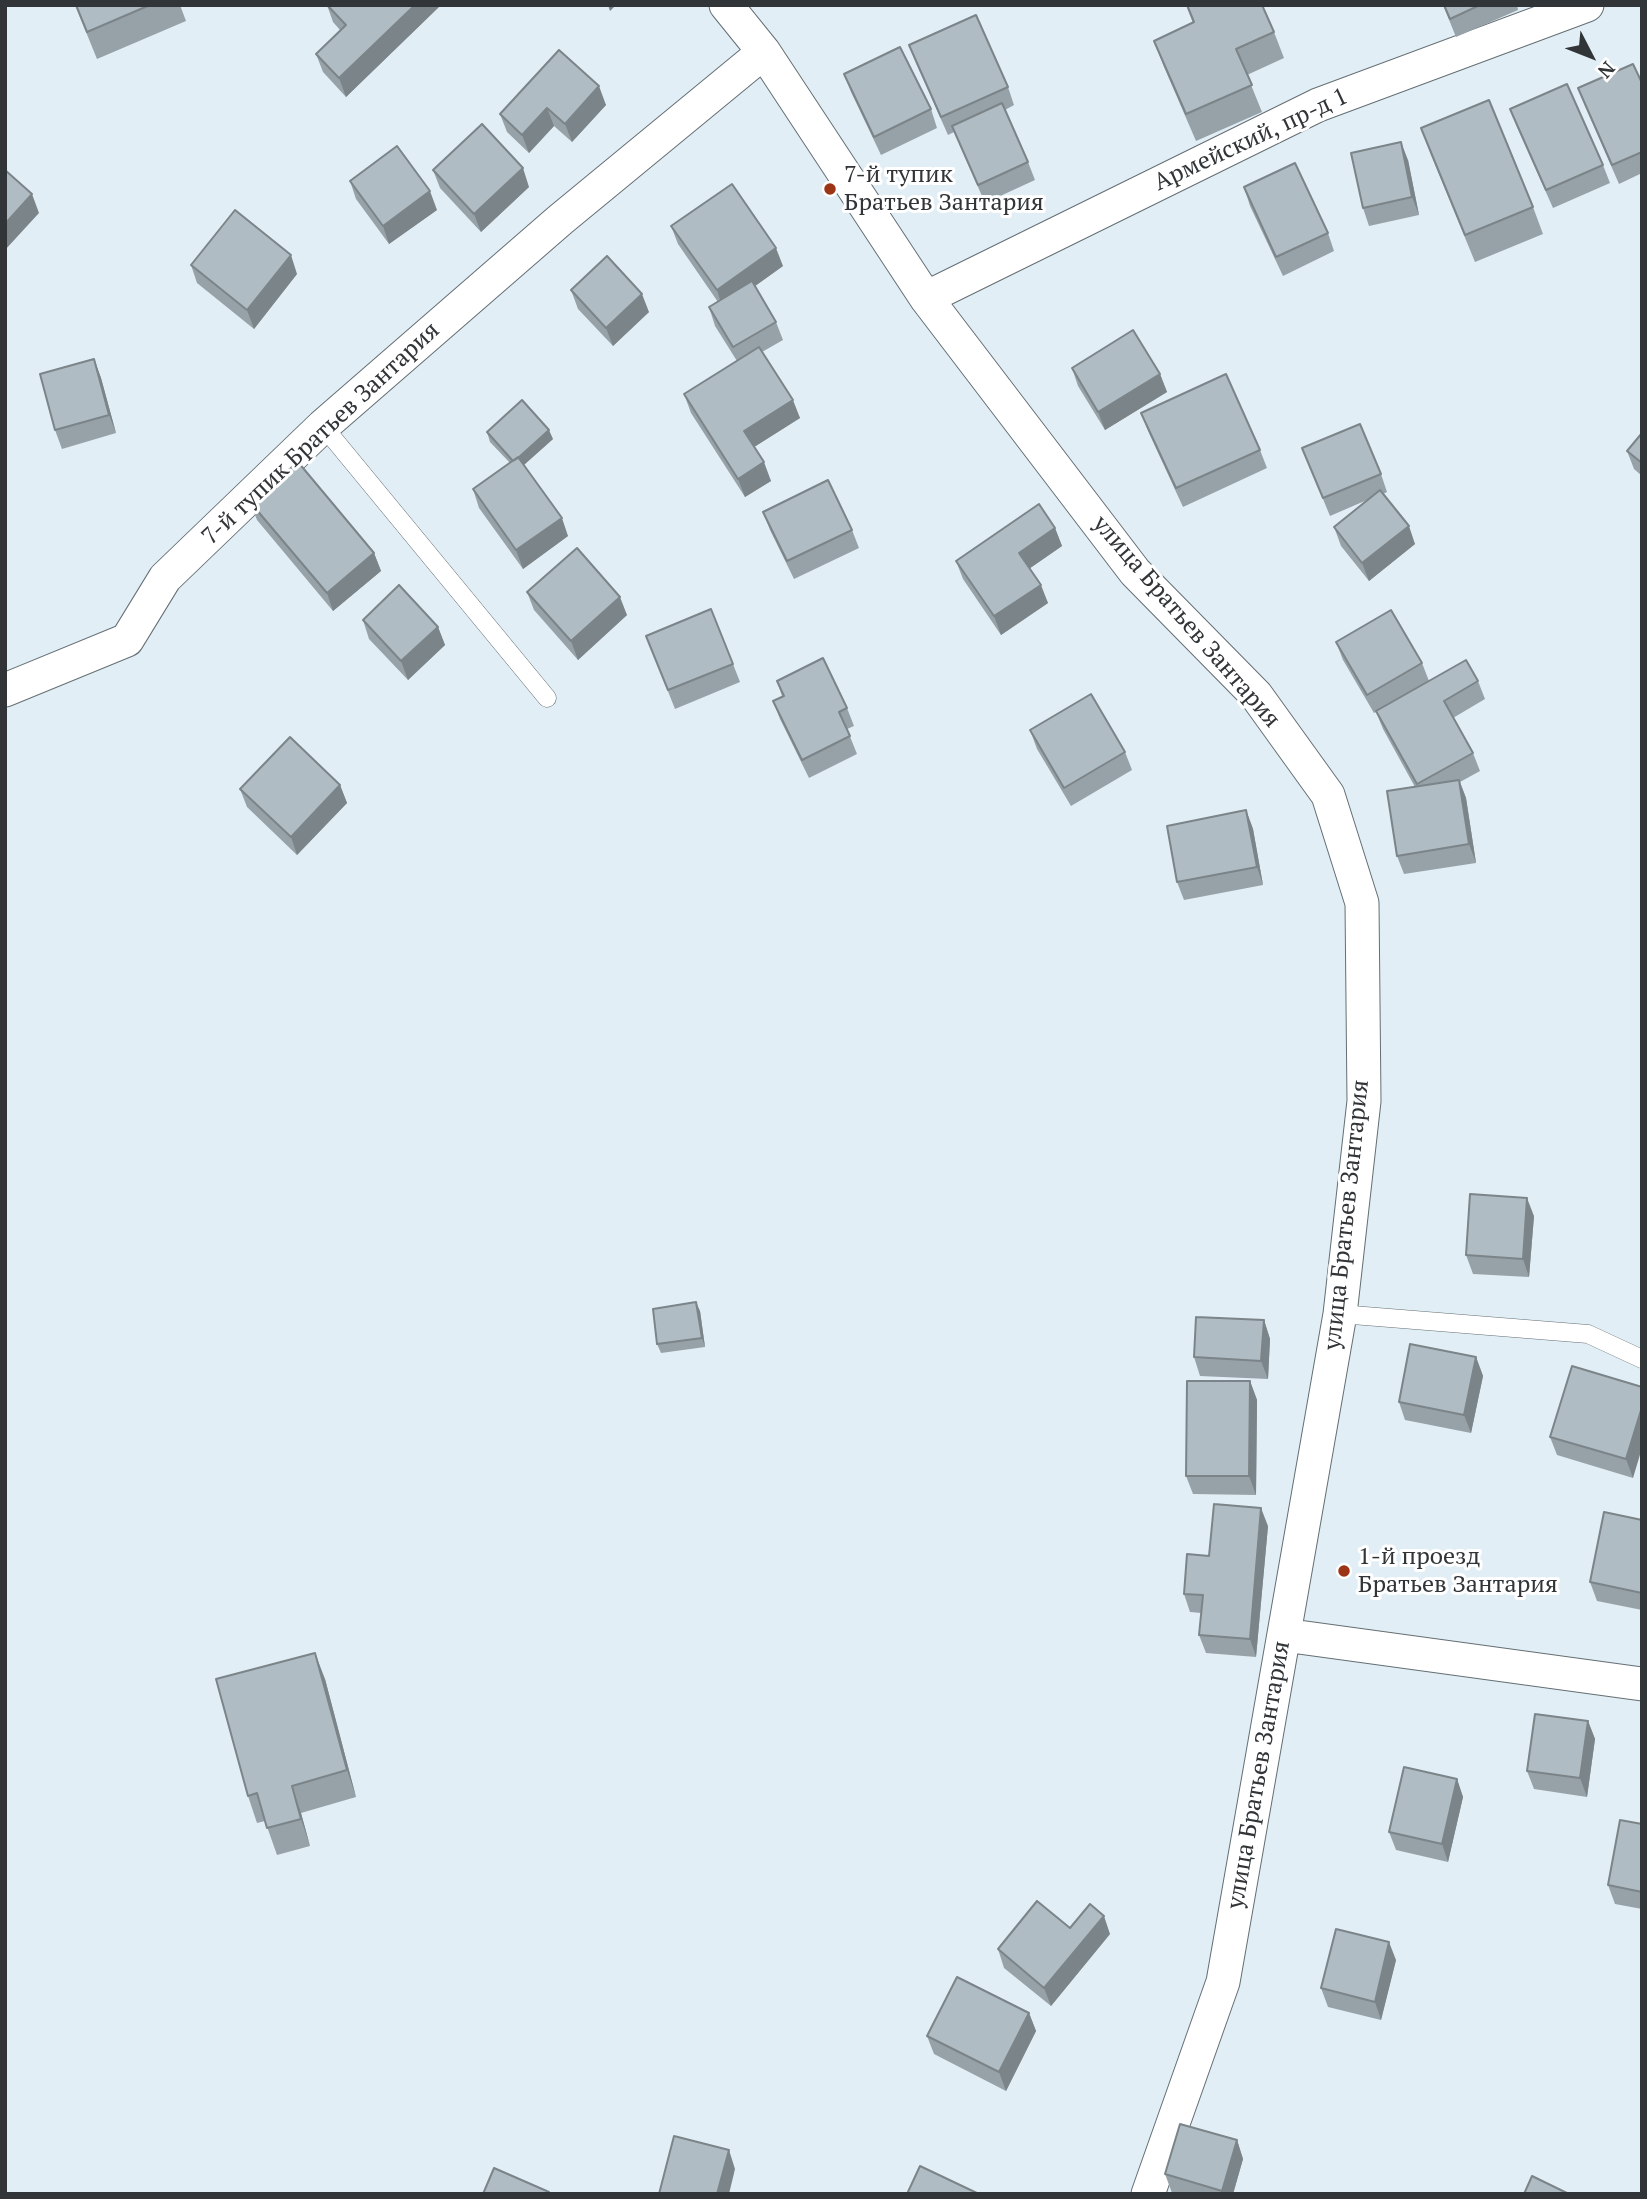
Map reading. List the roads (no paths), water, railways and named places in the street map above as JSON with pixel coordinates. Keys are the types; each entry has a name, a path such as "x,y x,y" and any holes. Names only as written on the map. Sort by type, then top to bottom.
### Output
{"street":[{"name":"улица Братьев Зантария","path":"726,5 764,52 926,298 1135,572 1256,695 1328,795 1362,903 1364,1101 1340,1314 1223,1982 1149,2194"},
{"name":"Армейский, пр-д 1","path":"926,298 1318,105 1587,5"},
{"name":"7-й тупик Братьев Зантария","path":"5,690 127,640 165,578 323,426 561,220 764,52"},
{"path":"1283,1636 1642,1684"}],"lane":[{"path":"323,426 547,698"},
{"path":"1340,1314 1588,1334 1642,1359"}],"place":[{"name":"7-й тупик Братьев Зантария","path":"830,189"},
{"name":"1-й проезд Братьев Зантария","path":"1344,1571"}]}
